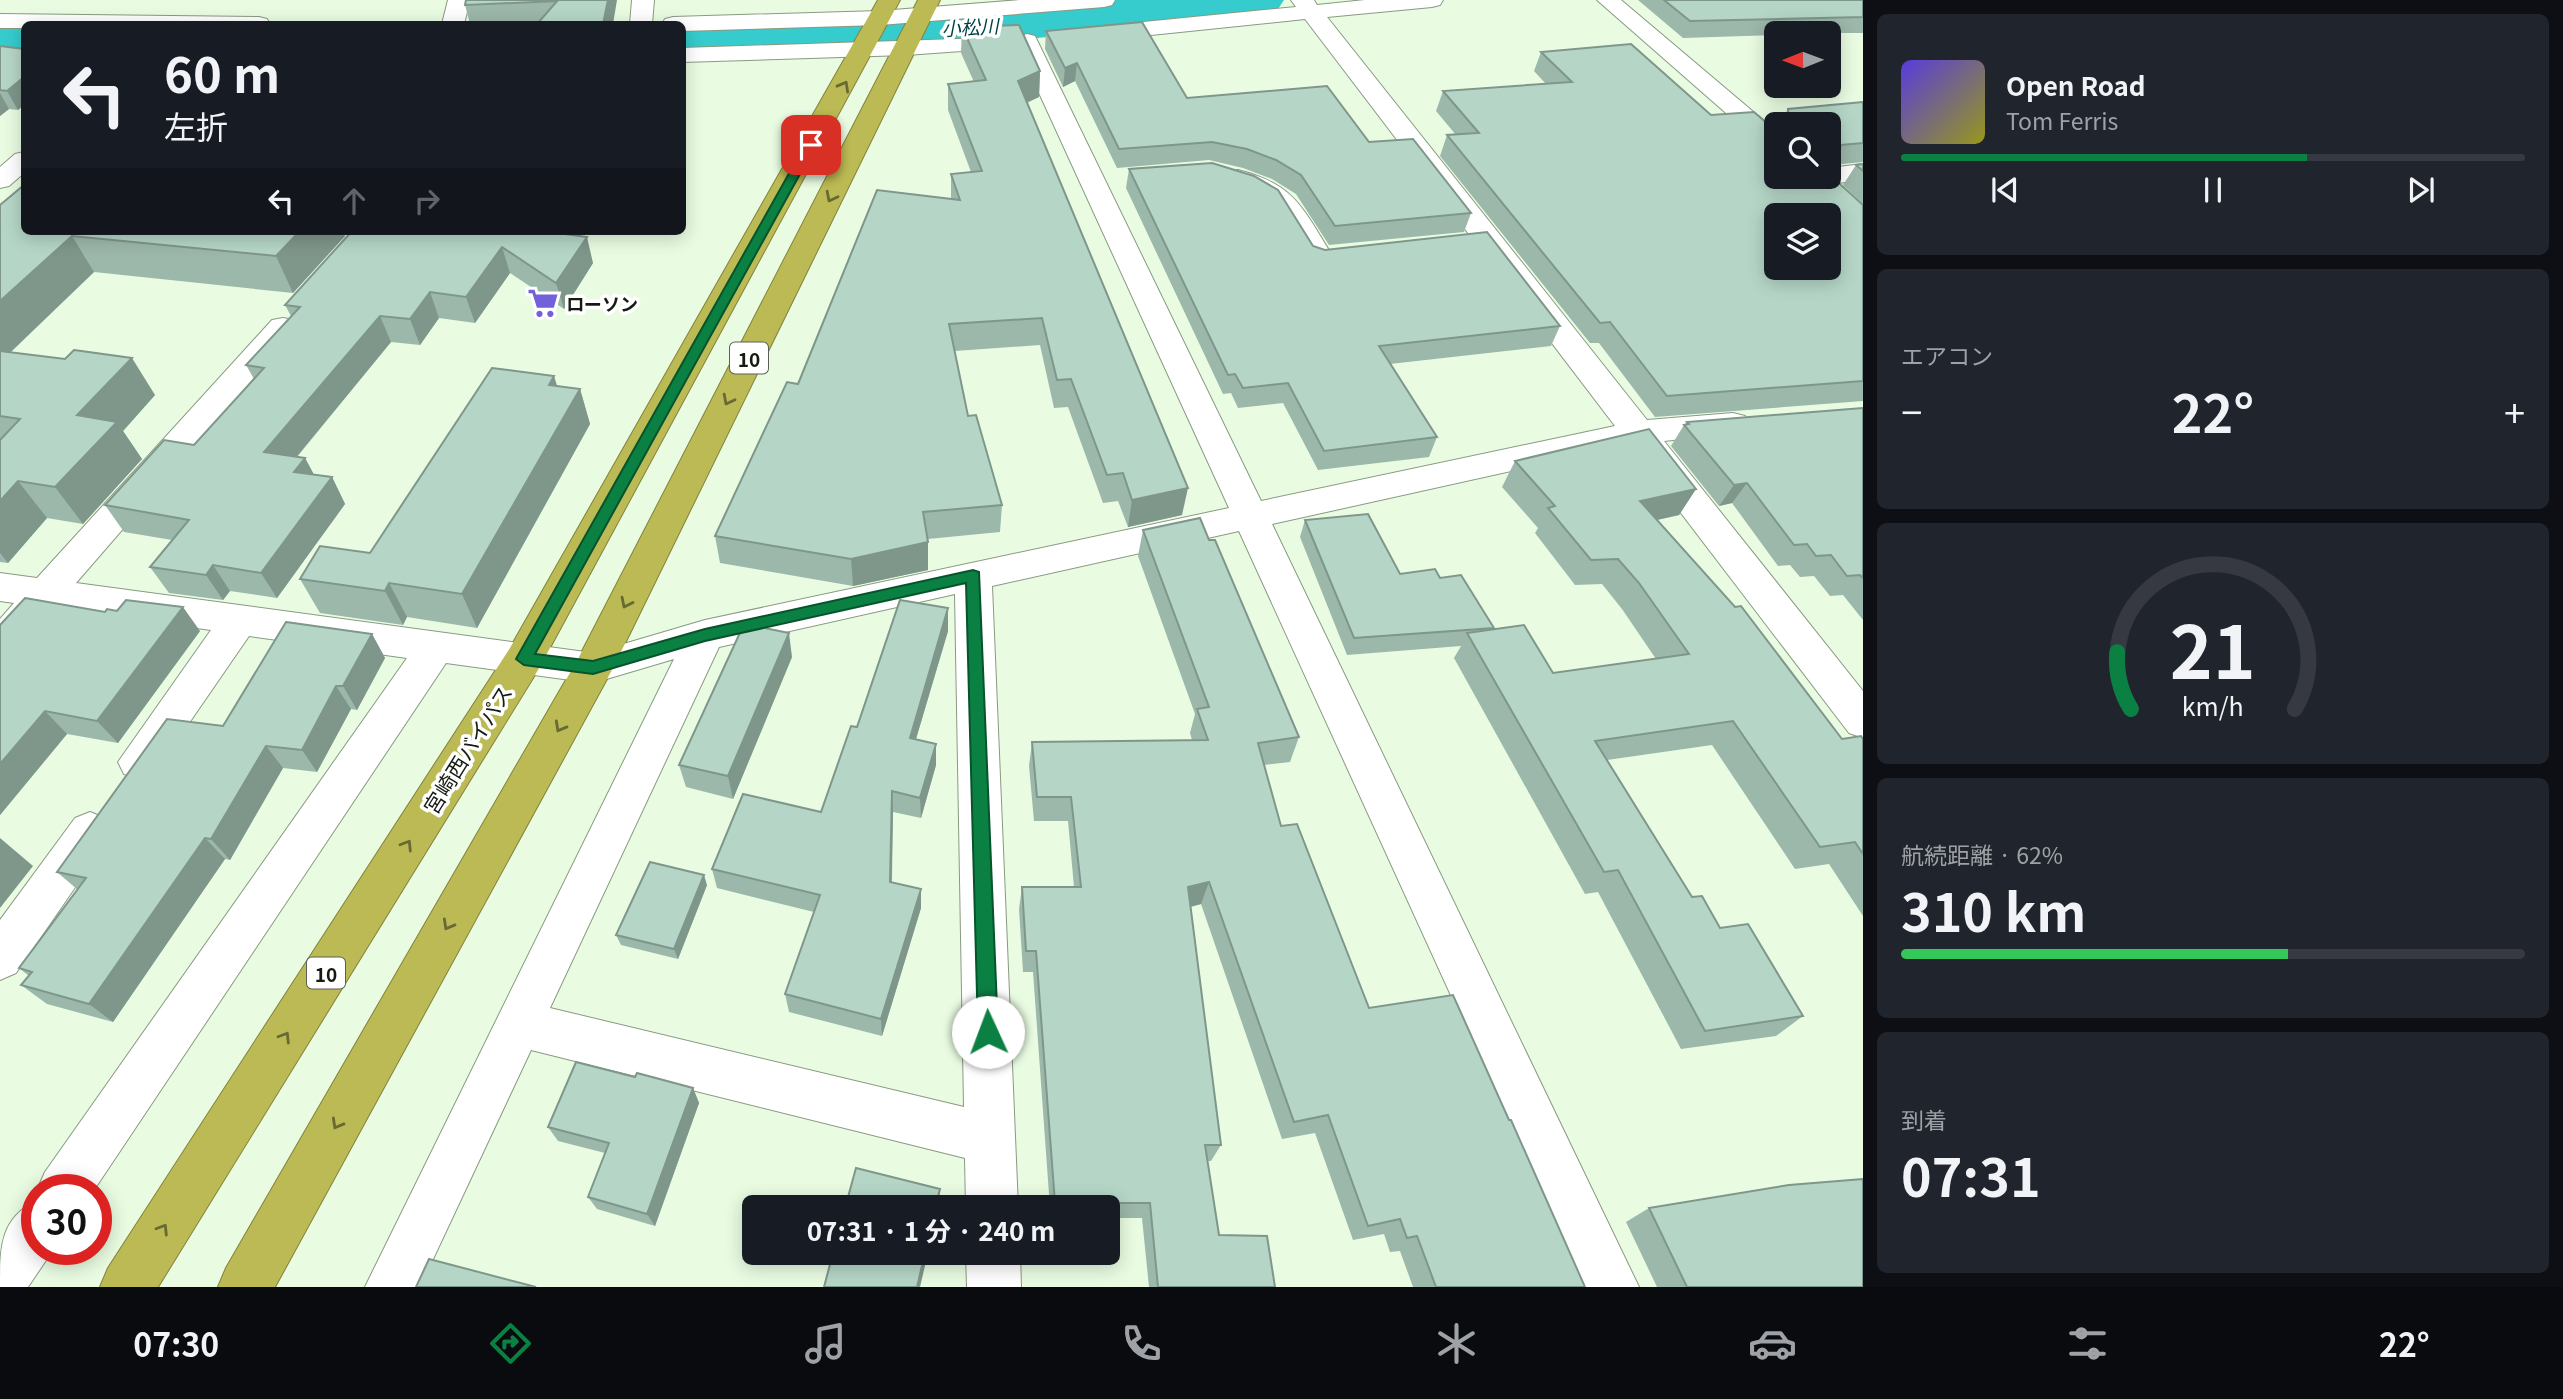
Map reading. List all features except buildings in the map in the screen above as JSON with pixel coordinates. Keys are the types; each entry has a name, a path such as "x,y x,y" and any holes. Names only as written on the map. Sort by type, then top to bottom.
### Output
{"highway":[{"name":"10","path":"245,1287 593,668 924,11"},
{"name":"宮崎西バイパス","path":"127,1287 524,659 875,27"}],"street":[{"path":"189,21 205,0"},
{"path":"454,21 458,0"},
{"path":"641,21 642,0"},
{"path":"712,0 715,23"},
{"path":"686,54 875,27 924,11 1104,0"},
{"path":"686,24 875,27 907,47 1050,38 1307,6 1432,0"},
{"path":"1608,0 1764,134"},
{"path":"1307,6 1476,242 1637,432 1863,721"},
{"path":"0,22 21,22"},
{"path":"1050,38 1105,180 1250,515 1612,1287"},
{"path":"0,180 21,162"},
{"path":"1209,170 1261,187 1285,202 1320,258 1346,255"},
{"path":"1841,175 1863,172"},
{"path":"1828,189 1844,203"},
{"path":"0,644 303,304"},
{"path":"0,587 593,668 705,635 1637,432 1758,422"},
{"path":"973,576 992,1195"},
{"path":"0,958 239,620"},
{"path":"392,1287 705,635"},
{"path":"74,1174 436,647"},
{"path":"520,1024 991,1139"},
{"path":"0,1281 21,1250"},
{"path":"993,1265 994,1287"}],"waterway":[{"name":"小松川","path":"686,38 984,26 1256,0"},
{"name":"小松川","path":"0,33 21,33"}],"place":[{"name":"ローソン","path":"543,303"}],"route":[{"path":"811,145 524,659 593,668 705,635 973,576 988,1032"}]}
